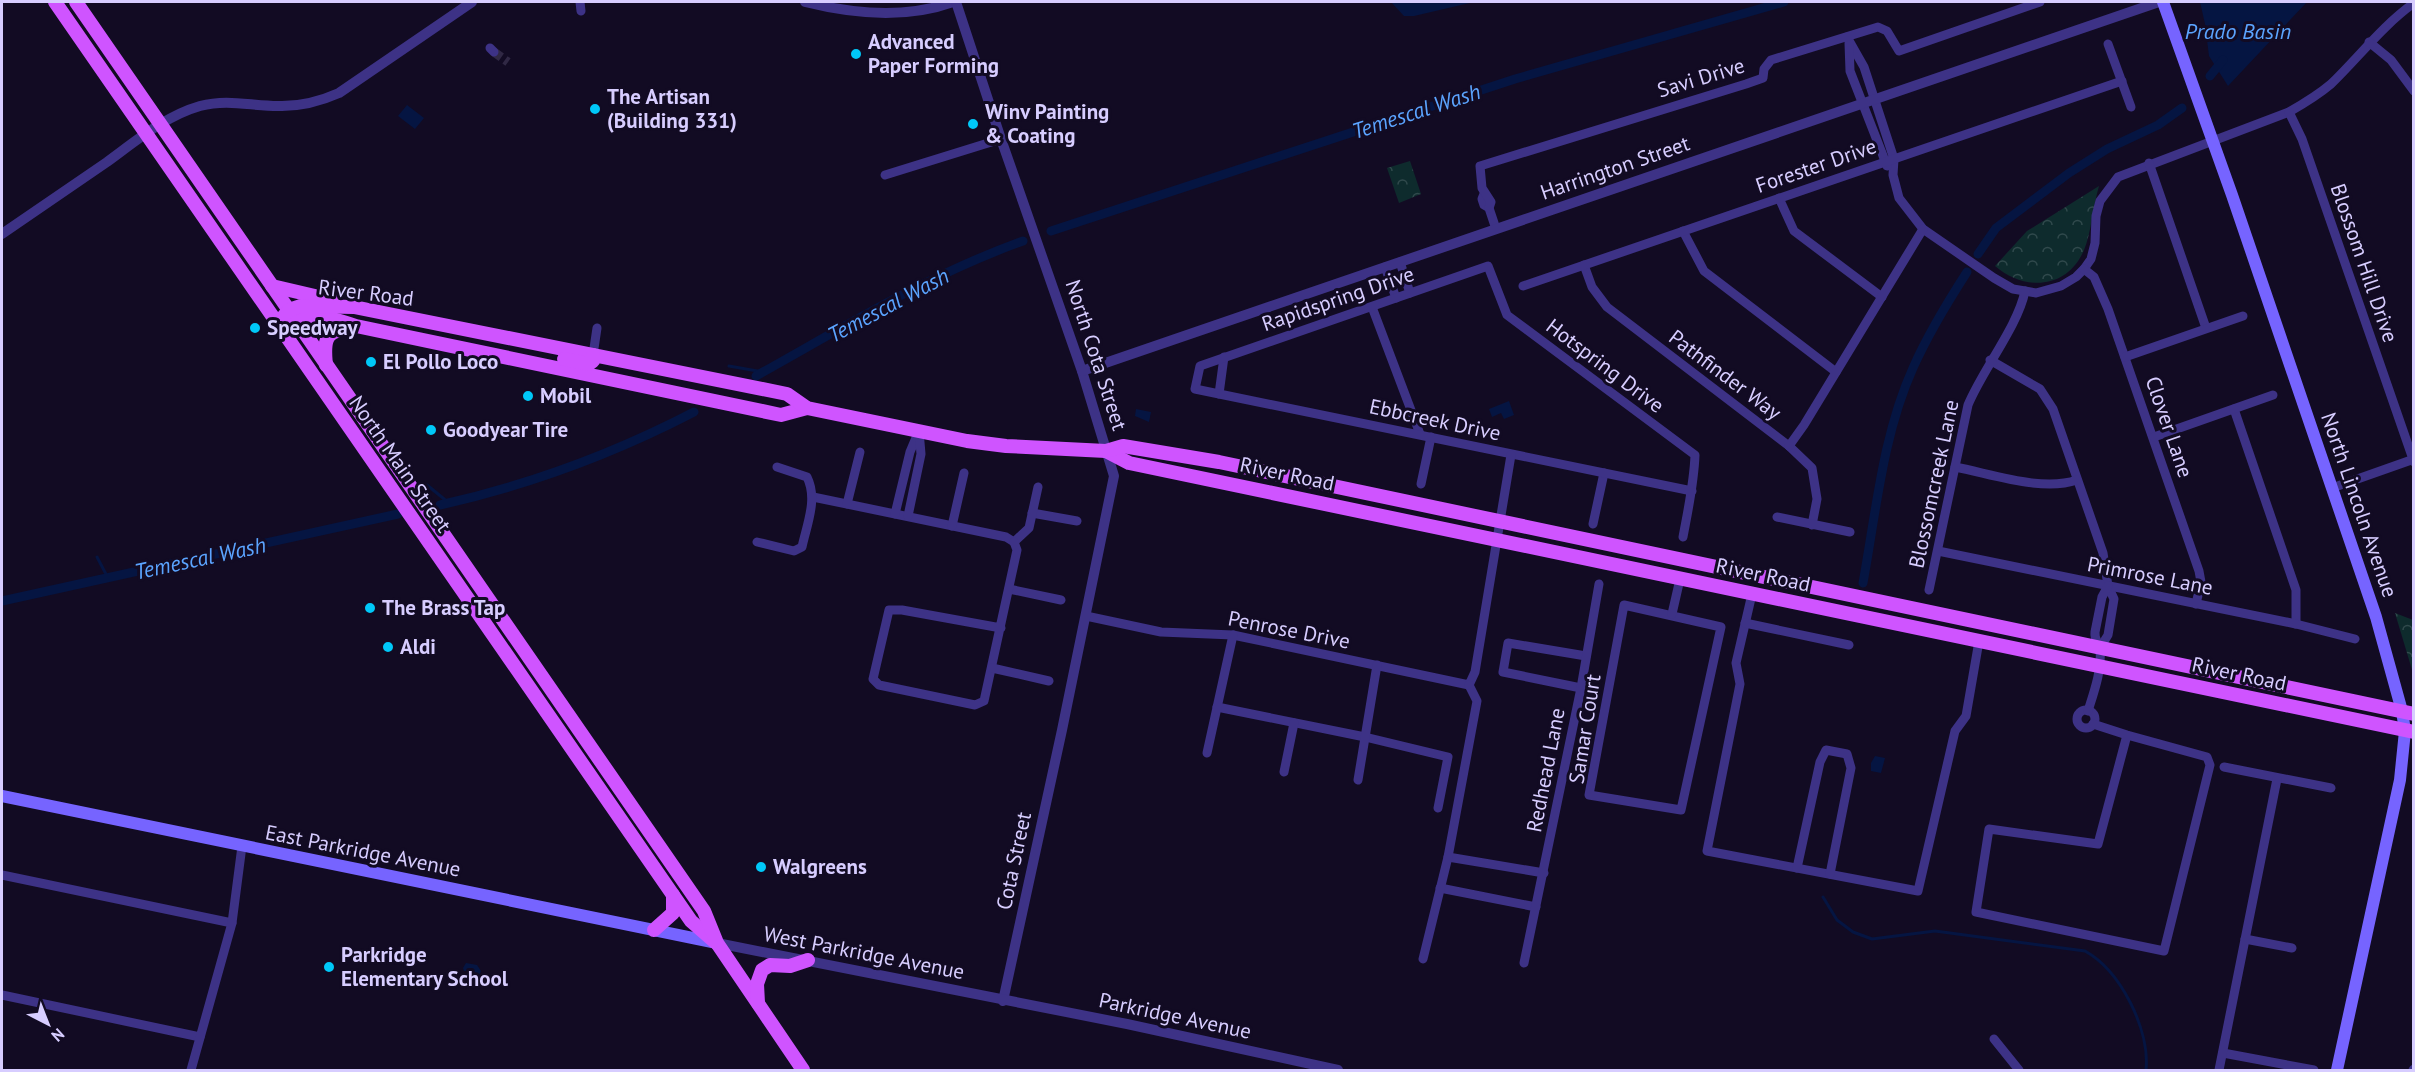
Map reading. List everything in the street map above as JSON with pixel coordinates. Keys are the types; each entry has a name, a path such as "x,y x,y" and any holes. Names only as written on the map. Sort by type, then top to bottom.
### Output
{"main road":[{"name":"North Main Street","path":"55,2 691,921 717,944"},
{"name":"North Main Street","path":"76,2 704,911 717,944 803,1071"},
{"name":"North Lincoln Avenue","path":"2161,2 2213,142 2408,712 2409,731 2400,780 2337,1071"},
{"path":"272,286 354,307"},
{"name":"River Road","path":"277,324 310,305 354,307 787,394 807,408 967,441 1006,446 1106,451 1123,446 1219,462 2408,712"},
{"name":"River Road","path":"292,315 335,318 356,326 614,378 781,415 807,408"},
{"path":"326,367 324,344 328,335 336,330 356,326"},
{"path":"479,351 500,346 589,364 593,361 593,355"},
{"path":"614,378 630,375 661,379 669,371"},
{"name":"River Road","path":"1106,451 1129,463 2409,731"},
{"name":"East Parkridge Avenue","path":"2,796 717,944"},
{"path":"654,930 673,913 673,895"},
{"path":"758,1005 757,984 762,970 770,965 790,966 808,960"}],"street":[{"path":"2,234 147,133 180,113 213,104 244,102 281,106 327,99 472,2"},
{"path":"805,2 853,11 897,13 955,2"},
{"name":"North Cota Street","path":"955,2 1052,281 1114,476 1062,730"},
{"name":"Savi Drive","path":"1496,229 1489,208 1484,205 1482,199 1484,194 1480,180 1480,166 1763,78 1764,69 1770,60 1848,40 1878,27 1887,31 1899,51 2040,2"},
{"name":"Harrington Street","path":"1082,371 2161,2"},
{"path":"1848,40 1864,67 1875,100 1894,159 1893,175 1899,198 1923,229 2013,289 2036,293 2061,286 2084,270 2091,259 2095,243 2096,216 2100,201 2118,177 2289,112 2331,84 2369,42 2414,3"},
{"path":"1848,40 1850,71 1883,162 1893,175"},
{"path":"2369,42 2391,60 2414,91"},
{"path":"2108,44 2131,107"},
{"name":"Forester Drive","path":"1523,286 2122,81"},
{"name":"Blossom Hill Drive","path":"2289,112 2302,139 2413,460"},
{"path":"885,175 1001,139"},
{"path":"2150,163 2206,328"},
{"path":"1779,198 1794,231 1881,297"},
{"path":"1789,446 1923,229"},
{"path":"1683,231 1704,271 1836,372"},
{"path":"1400,262 1410,293"},
{"name":"Pathfinder Way","path":"1584,265 1592,287 1607,308 1789,446 1812,468 1817,499 1812,525"},
{"path":"1385,267 1396,298"},
{"name":"Rapidspring Drive","path":"1200,366 1488,267"},
{"name":"Hotspring Drive","path":"1488,267 1507,315 1695,454 1692,491"},
{"name":"Clover Lane","path":"2084,270 2094,277 2125,357 2199,571 2201,582 2196,604"},
{"name":"Blossomcreek Lane","path":"1929,590 1968,405 1990,360 2017,315 2025,291"},
{"path":"1372,307 1420,434"},
{"path":"2125,357 2243,316"},
{"path":"593,355 597,328"},
{"path":"1219,394 1224,357"},
{"path":"1990,360 2040,389 2053,410 2103,553 2108,586 2114,599 2108,635 2100,648 2100,667 2088,711"},
{"name":"Ebbcreek Drive","path":"1200,366 1195,389 1692,491"},
{"path":"2154,437 2273,396"},
{"path":"2235,409 2296,590 2296,624"},
{"path":"896,514 910,452 919,431"},
{"path":"908,516 921,454 919,431"},
{"path":"1420,484 1431,437"},
{"path":"847,504 860,452"},
{"path":"1423,959 1448,857 1477,701 1469,685 1475,672 1498,522 1511,455"},
{"path":"2332,488 2413,460"},
{"path":"757,542 794,551 802,547 813,497 807,477 777,467"},
{"path":"1955,467 2045,485 2067,484 2077,480"},
{"path":"952,525 964,472"},
{"path":"1593,524 1604,473"},
{"path":"1014,542 1029,528 1038,487"},
{"path":"1683,537 1692,491"},
{"path":"813,497 1006,537 1014,542 1017,550 1001,628 984,701 975,705 879,685 873,679 889,610 902,610 1001,628"},
{"path":"1032,513 1077,521"},
{"path":"1777,518 1850,532"},
{"name":"Primrose Lane","path":"1938,551 2296,624 2355,639"},
{"path":"1672,614 1680,579"},
{"name":"Redhead Lane","path":"1524,963 1581,688 1599,584"},
{"path":"1009,589 1061,600"},
{"path":"1752,594 1736,663 1740,684 1707,851 1918,891 1955,731 1966,716 1979,641"},
{"name":"Samar Court","path":"1624,605 1672,614 1721,627 1681,810 1589,795 1624,605"},
{"name":"Penrose Drive","path":"1086,616 1161,632 1233,635 1469,685"},
{"path":"1745,623 1849,645"},
{"path":"1207,753 1233,635"},
{"path":"1581,688 1503,672 1508,643 1586,656"},
{"path":"1358,780 1377,665"},
{"path":"992,668 1049,681"},
{"path":"1217,707 1448,756 1438,808"},
{"path":"2088,711 2094,716 2093,724"},
{"path":"2088,711 2080,713 2078,722 2085,728 2093,724 2207,756 2210,765 2164,951 1976,912 1989,829 2098,844 2127,735"},
{"path":"1284,772 1294,723"},
{"name":"Cota Street","path":"1003,1001 1062,730"},
{"path":"1797,868 1817,772 1826,750 1847,754 1851,768 1830,874"},
{"path":"2224,767 2331,788"},
{"path":"2219,1071 2277,778"},
{"path":"191,1071 232,923 242,846"},
{"path":"1448,857 1544,873"},
{"path":"2,875 232,923"},
{"path":"1440,888 1536,907"},
{"path":"2245,939 2292,948"},
{"name":"West Parkridge Avenue","path":"717,944 808,960 1003,1001"},
{"path":"2,996 200,1037"},
{"name":"Parkridge Avenue","path":"1003,1001 1126,1024 1338,1071"},
{"path":"1994,1039 2019,1071"},
{"path":"2223,1053 2314,1071"}],"green space":[{"path":"1410,161 1421,194 1399,203 1387,168"},
{"path":"2099,186 2084,250 2067,273 2044,282 2031,282 2019,280 1995,266 2027,231"},
{"path":"2395,613 2413,620 2413,673"}],"water":[{"path":"1391,2 1474,2 1414,16 1404,16"},
{"name":"Prado Basin","path":"2200,2 2307,2 2228,86 2209,56"},
{"path":"407,105 424,118 415,129 398,116"},
{"path":"1509,401 1514,415 1504,419 1501,413 1492,417 1489,409"},
{"path":"1136,409 1151,412 1149,422 1135,416"},
{"path":"1875,756 1885,758 1881,773 1871,771 1871,763"},
{"path":"466,963 477,965 481,971 480,974 476,977 470,971 464,971"}],"waterway":[{"name":"Temescal Wash","path":"1051,231 1515,79 1784,2"},
{"path":"2210,76 2223,60"},
{"path":"1978,254 1996,228 2069,173 2107,149 2158,125 2182,108"},
{"name":"Temescal Wash","path":"756,376 920,286 1023,241"},
{"path":"1863,583 1887,446 1894,419 1925,343 1967,272"},
{"path":"729,366 763,372"},
{"name":"Temescal Wash","path":"440,505 506,488 570,467 602,455 694,412"},
{"path":"427,485 449,503"},
{"name":"Temescal Wash","path":"2,601 398,514"},
{"path":"97,557 108,578"},
{"path":"1823,897 1837,920 1853,932 1872,939 1935,931 2085,951 2110,972 2130,1003 2143,1037 2146,1070"}],"tunnel":[{"path":"494,52 508,62"}],"place":[{"name":"Advanced Paper Forming","path":"856,54"},
{"name":"The Artisan (Building 331)","path":"595,109"},
{"name":"Winv Painting & Coating","path":"973,124"},
{"name":"Speedway","path":"255,328"},
{"name":"El Pollo Loco","path":"371,362"},
{"name":"Mobil","path":"528,396"},
{"name":"Goodyear Tire","path":"431,430"},
{"name":"The Brass Tap","path":"370,608"},
{"name":"Aldi","path":"388,647"},
{"name":"Walgreens","path":"761,867"},
{"name":"Parkridge Elementary School","path":"329,967"}]}
